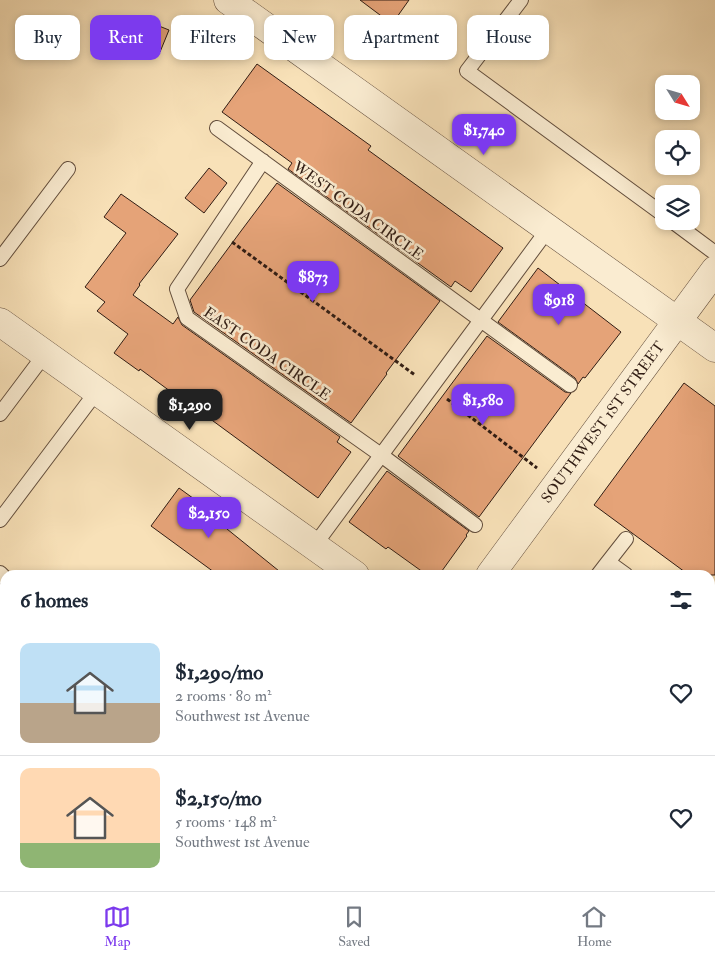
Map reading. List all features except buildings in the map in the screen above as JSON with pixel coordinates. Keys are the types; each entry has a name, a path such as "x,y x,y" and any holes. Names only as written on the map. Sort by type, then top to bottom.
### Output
{"street":[{"path":"228,0 715,348"},
{"name":"SOUTHWEST 1ST STREET","path":"494,570 715,270"},
{"path":"0,322 348,570"}],"lane":[{"path":"521,0 467,71 655,208"},
{"name":"WEST CODA CIRCLE","path":"217,128 570,385"},
{"name":"EAST CODA CIRCLE","path":"263,161 177,289 187,318 381,455"},
{"path":"0,258 68,169"},
{"path":"314,546 549,228"},
{"path":"684,230 715,253"},
{"path":"0,414 45,354"},
{"path":"0,520 97,391"},
{"path":"381,455 475,524"},
{"path":"602,570 626,539"},
{"path":"608,562 619,570"}],"path":[{"path":"229,240 418,377"},
{"path":"442,395 538,469"}]}
